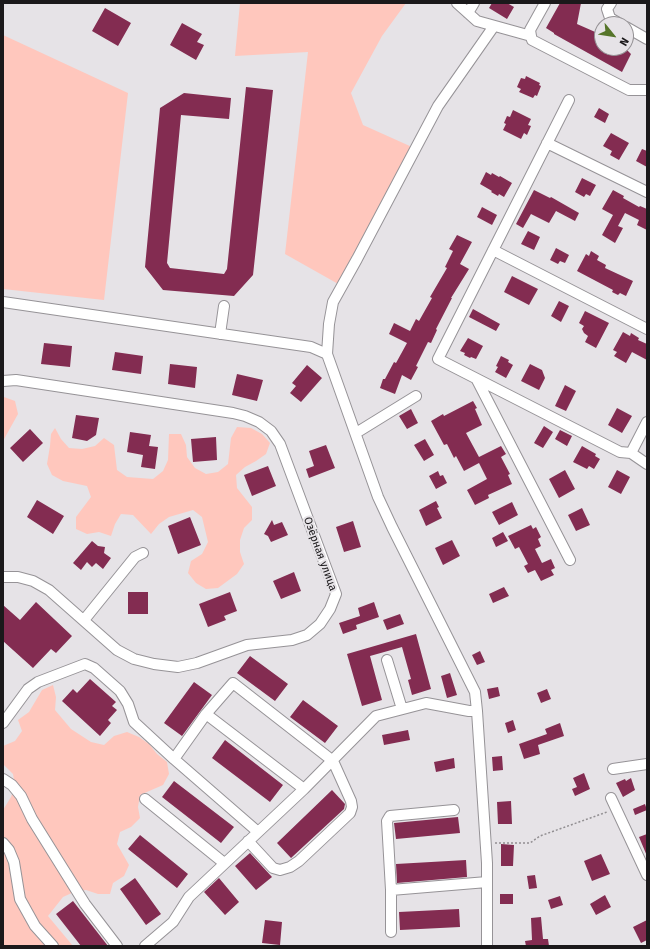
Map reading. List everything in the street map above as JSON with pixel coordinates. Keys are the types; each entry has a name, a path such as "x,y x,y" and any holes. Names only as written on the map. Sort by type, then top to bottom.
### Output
{"street":[{"path":"457,3 477,21 531,36"},
{"path":"468,13 474,3"},
{"path":"545,3 530,30 532,40 629,90 647,90"},
{"path":"609,16 607,9 610,3"},
{"path":"487,946 487,882 475,692 378,497 327,354 329,324 333,302 361,253 438,106 494,26"},
{"path":"634,32 647,39"},
{"path":"569,100 438,359 620,452 631,453 647,464"},
{"path":"547,143 647,192"},
{"path":"493,250 647,328"},
{"path":"3,302 311,347 327,354"},
{"path":"220,334 224,306"},
{"name":"Озёрная улица","path":"3,381 16,380 233,412 259,422 271,431 280,444 336,594 330,609 320,624 307,635 292,640 267,642 247,646 197,663 178,667 154,664 134,659 117,650 49,590 33,581 18,577 3,577"},
{"path":"477,380 570,560"},
{"path":"356,433 416,396"},
{"path":"631,453 647,422"},
{"path":"84,620 135,557 143,553"},
{"path":"387,660 402,710"},
{"path":"3,723 28,689 38,682 85,664 94,668 120,691 128,704 134,722 258,832"},
{"path":"174,759 206,714 233,683 333,761 352,801 350,813 299,861 290,867 280,870 273,868 248,841"},
{"path":"145,946 173,922 189,897 333,761 376,716 426,703 469,711 477,711"},
{"path":"206,714 304,789"},
{"path":"613,769 647,764"},
{"path":"3,779 12,785 21,796 32,819 85,904 117,946"},
{"path":"611,798 647,875"},
{"path":"145,799 224,863"},
{"path":"391,932 391,890 387,821 390,816 454,810"},
{"path":"3,843 9,850 14,862 20,899 35,926 54,946"},
{"path":"391,890 487,882"}],"path":[{"path":"485,843 530,843 540,836 616,809"}],"shaded area":[{"path":"240,3 406,3 382,36 351,93 363,125 412,147 340,285 285,254 308,52 235,56"},
{"path":"3,35 128,93 104,300 3,289"},
{"path":"4,397 15,401 18,414 3,441 3,398"},
{"path":"237,427 251,428 262,434 270,443 266,454 245,467 236,475 237,488 252,507 252,520 244,528 240,540 240,552 244,564 237,574 218,588 206,589 196,583 188,573 191,561 202,554 208,542 202,517 193,510 169,517 159,524 151,534 133,515 121,514 115,524 111,536 99,532 87,534 76,529 76,517 91,497 87,486 63,481 52,475 47,464 51,434 55,428 61,439 69,448 82,449 95,446 104,438 114,445 117,470 127,477 153,479 163,471 168,460 169,434 181,434 186,445 187,457 195,468 206,474 218,472 228,464 231,438"},
{"path":"53,685 56,697 55,710 71,729 91,742 104,745 114,736 127,732 139,737 149,744 157,754 167,762 169,774 163,785 140,795 138,807 140,818 131,827 120,832 117,844 129,865 124,876 113,883 110,894 98,894 86,890 74,892 63,897 48,916 73,946 3,946 3,810 11,797 15,786 13,774 3,764 3,746 15,741 22,731 18,720 29,712 42,690"}],"building":[{"path":"492,3 507,3 514,7 507,19 489,8"},
{"path":"560,3 581,3 577,24 594,31 594,56 630,56 622,72 554,34 546,28"},
{"path":"105,8 131,23 118,46 92,31"},
{"path":"182,23 202,34 197,42 204,45 196,60 170,45"},
{"path":"526,76 540,83 539,85 541,86 537,96 535,95 533,98 519,92 521,89 517,87 521,78 525,79"},
{"path":"246,87 273,90 253,275 234,296 163,290 145,267 160,108 184,93 231,98 229,119 181,115 167,263 170,268 224,274 227,269"},
{"path":"599,108 609,114 605,123 594,117"},
{"path":"513,110 531,119 528,125 531,126 527,135 524,133 521,139 503,130 506,124 504,123 507,116 510,117"},
{"path":"611,133 629,143 619,160 610,155 612,151 603,146"},
{"path":"642,149 647,151 647,167 636,161"},
{"path":"486,172 491,175 492,173 499,177 500,176 512,183 504,197 499,194 498,196 480,184"},
{"path":"582,178 596,185 590,196 586,194 584,197 575,192"},
{"path":"534,190 550,198 551,197 579,213 575,221 556,211 549,223 531,214 523,228 516,224"},
{"path":"613,190 624,196 623,198 639,207 640,206 647,209 647,230 637,225 639,220 625,213 618,226 623,228 615,243 602,235 613,215 602,209"},
{"path":"482,207 497,215 492,225 477,217"},
{"path":"528,231 540,237 534,250 521,244"},
{"path":"457,235 472,242 460,264 469,269 451,298 431,343 428,342 411,380 402,375 395,394 380,388 383,379 385,379 394,362 396,363 407,343 389,334 394,323 410,331 416,319 419,321 432,298 430,297 447,268 445,267 453,251 449,249"},
{"path":"556,248 569,255 565,263 560,261 558,264 550,260"},
{"path":"591,251 599,256 597,260 606,265 605,268 633,281 626,296 620,293 618,295 612,292 613,290 577,271 586,254 589,256"},
{"path":"512,276 538,289 529,305 504,292"},
{"path":"559,301 569,306 561,322 551,316"},
{"path":"473,309 500,324 496,331 469,317"},
{"path":"585,311 609,323 596,348 585,342 588,336 582,329 584,326 579,323"},
{"path":"623,332 630,336 631,333 639,338 638,340 647,344 647,360 632,352 626,363 614,356 617,352 613,350"},
{"path":"468,338 483,346 476,359 464,355 465,353 460,351"},
{"path":"44,343 72,346 70,367 41,364"},
{"path":"115,352 143,356 141,374 112,370"},
{"path":"501,356 509,360 508,362 513,365 506,378 495,372"},
{"path":"170,364 197,367 195,388 168,384"},
{"path":"530,364 542,370 545,378 539,390 521,381"},
{"path":"307,365 322,378 301,402 290,393 296,386 292,383"},
{"path":"237,374 263,380 257,401 232,395"},
{"path":"565,385 576,391 566,411 555,406"},
{"path":"473,401 477,408 475,409 482,425 466,433 479,457 501,446 506,454 501,457 510,474 508,475 512,484 488,495 489,498 475,505 467,490 487,479 479,463 464,471 456,456 454,458 447,444 444,445 431,421"},
{"path":"617,408 632,416 622,433 608,425"},
{"path":"411,409 418,423 407,429 399,416"},
{"path":"76,415 99,418 96,435 87,441 72,438"},
{"path":"544,426 553,432 543,448 534,443"},
{"path":"30,429 43,443 23,462 10,448"},
{"path":"560,430 572,436 567,446 555,439"},
{"path":"130,432 151,435 149,446 158,447 155,469 141,467 143,455 127,452"},
{"path":"216,437 217,460 193,462 191,439"},
{"path":"425,439 434,455 424,461 414,445"},
{"path":"326,445 335,468 309,478 306,469 314,466 309,451"},
{"path":"582,446 596,454 595,456 600,459 594,469 589,466 587,469 573,462"},
{"path":"268,466 276,486 252,496 244,475"},
{"path":"565,470 575,489 559,498 549,479"},
{"path":"617,470 630,477 621,494 608,487"},
{"path":"438,471 440,476 443,475 447,483 436,489 429,476"},
{"path":"37,500 64,516 53,534 27,517"},
{"path":"436,501 439,507 437,508 442,518 426,526 419,510"},
{"path":"512,502 518,515 499,525 492,512"},
{"path":"582,508 590,525 576,531 568,515"},
{"path":"190,517 201,545 178,554 168,526"},
{"path":"272,520 274,525 282,522 288,535 271,542 268,536 264,534"},
{"path":"353,521 361,547 344,552 336,527"},
{"path":"531,525 533,529 536,527 541,537 538,539 541,546 535,549 542,563 551,559 555,568 551,570 554,575 541,581 535,570 528,573 524,566 528,564 519,547 515,549 508,536"},
{"path":"503,532 508,541 496,547 492,538"},
{"path":"452,540 460,556 443,565 435,548"},
{"path":"92,541 98,546 105,547 104,553 111,558 103,569 96,563 92,567 87,562 81,570 73,563"},
{"path":"294,572 301,591 281,599 273,581"},
{"path":"504,587 509,596 493,603 489,594"},
{"path":"128,592 148,592 148,614 128,614"},
{"path":"230,592 237,611 224,616 226,620 208,627 199,604"},
{"path":"36,602 72,636 56,653 51,649 33,668 3,641 3,605 20,620"},
{"path":"374,602 379,617 356,625 357,629 343,634 339,623 360,616 358,608"},
{"path":"400,614 404,624 387,630 383,620"},
{"path":"416,634 431,689 412,695 408,680 411,679 402,647 370,656 382,700 362,706 347,654"},
{"path":"480,651 485,662 477,665 472,655"},
{"path":"250,656 288,684 275,701 237,673"},
{"path":"450,673 457,695 447,698 441,676"},
{"path":"90,679 116,702 112,706 117,710 108,720 111,723 100,736 62,701 73,689 77,693"},
{"path":"194,682 212,695 182,736 164,723"},
{"path":"498,687 500,696 489,699 487,689"},
{"path":"547,689 551,699 541,703 537,693"},
{"path":"303,700 338,726 325,743 290,717"},
{"path":"513,720 516,730 508,733 505,723"},
{"path":"560,723 564,736 538,745 540,754 524,759 519,744 547,734 545,729"},
{"path":"408,730 410,740 384,745 382,735"},
{"path":"225,740 283,785 270,802 212,758"},
{"path":"502,756 503,770 493,771 492,757"},
{"path":"454,758 455,768 436,772 434,762"},
{"path":"584,773 590,789 575,796 572,789 577,787 573,778"},
{"path":"631,778 635,790 623,797 616,783 625,779 626,781"},
{"path":"174,781 234,827 221,843 162,797"},
{"path":"332,790 345,804 344,809 291,858 277,843"},
{"path":"511,801 512,824 498,824 497,802"},
{"path":"645,804 647,810 635,815 633,809"},
{"path":"458,817 460,833 396,839 394,823"},
{"path":"647,834 647,856 639,837"},
{"path":"140,835 188,874 177,888 128,849"},
{"path":"501,844 514,845 513,866 501,866"},
{"path":"250,853 272,877 256,890 235,866"},
{"path":"601,854 610,874 592,881 584,861"},
{"path":"466,860 467,877 397,883 396,864"},
{"path":"535,875 537,888 529,889 527,876"},
{"path":"135,878 161,914 146,925 120,889"},
{"path":"219,878 239,902 225,915 204,892"},
{"path":"500,894 513,894 513,904 500,904"},
{"path":"605,895 611,907 596,915 590,904"},
{"path":"560,896 563,905 551,909 548,900"},
{"path":"73,901 108,946 81,946 56,914"},
{"path":"459,909 460,927 400,930 399,912"},
{"path":"541,917 543,939 548,939 549,946 526,946 525,941 532,940 531,918"},
{"path":"265,920 282,922 280,945 262,943"},
{"path":"647,920 647,940 641,943 633,927"}]}
